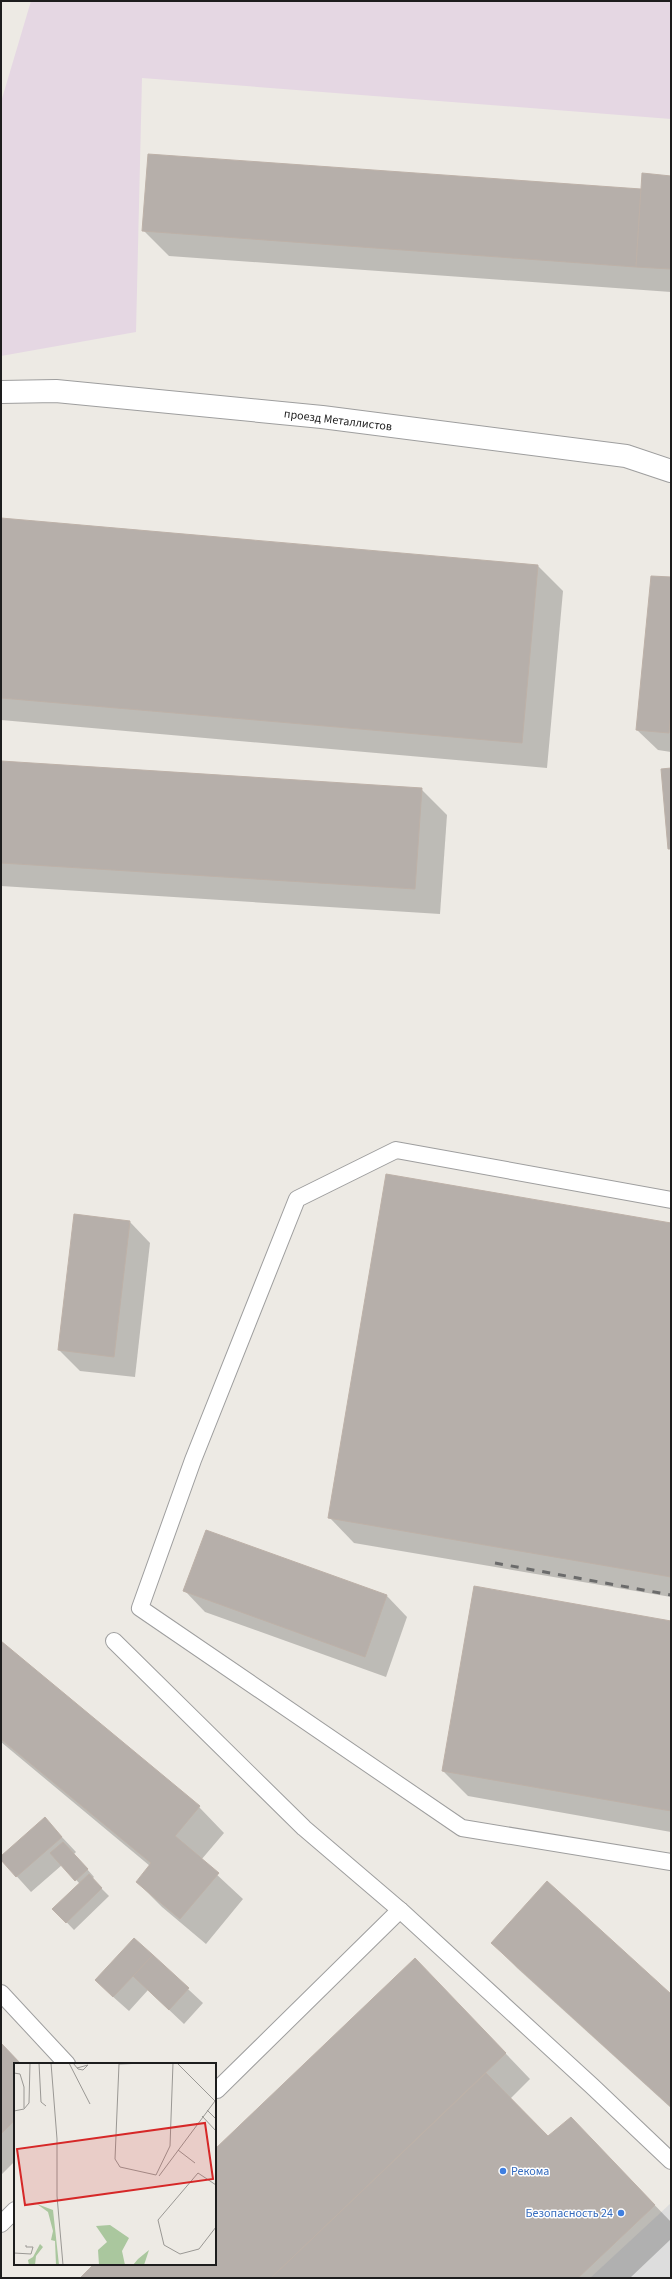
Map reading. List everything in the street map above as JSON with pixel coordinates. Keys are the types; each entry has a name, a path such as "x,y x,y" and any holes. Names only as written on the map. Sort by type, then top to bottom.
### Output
{"street":[{"name":"проезд Металлистов","path":"1,392 56,391 322,417 626,456 671,471"}],"lane":[{"path":"671,1200 396,1150 297,1199 193,1460 140,1608 462,1828 671,1862"},
{"path":"114,1641 304,1828 400,1910 587,2081 671,2161"},
{"path":"217,2090 400,1910"},
{"path":"1,1993 66,2063"},
{"path":"1,2224 14,2211"}],"shaded area":[{"path":"31,1 671,1 671,119 142,78 136,332 1,356 1,102"},
{"path":"671,2203 671,2278 590,2278"}],"building":[{"path":"148,154 641,189 636,267 142,231"},
{"path":"642,173 671,176 671,269 636,267"},
{"path":"1,518 538,565 522,743 1,698"},
{"path":"651,576 671,577 671,711 669,733 636,730"},
{"path":"1,761 422,788 415,889 1,863"},
{"path":"671,768 671,849 668,849 661,769"},
{"path":"386,1174 671,1223 671,1577 328,1518"},
{"path":"74,1214 130,1221 114,1357 58,1350"},
{"path":"206,1530 387,1595 365,1657 183,1591"},
{"path":"474,1586 671,1621 671,1811 442,1771"},
{"path":"1,1641 200,1806 175,1836 219,1873 180,1919 136,1882 151,1863 1,1739"},
{"path":"45,1817 62,1837 16,1877 1,1860 1,1856"},
{"path":"63,1842 88,1869 75,1881 50,1853"},
{"path":"89,1874 102,1888 66,1923 52,1909"},
{"path":"547,1881 671,1994 671,2107 491,1943"},
{"path":"134,1938 153,1955 113,1997 95,1980"},
{"path":"153,1955 189,1988 169,2010 133,1976"},
{"path":"415,1958 506,2053 271,2278 80,2278 93,2265 216,2265 216,2148"},
{"path":"1,2043 20,2063 14,2063 14,2121 1,2134"},
{"name":"Рекома","path":"486,2073 548,2136 571,2117 655,2205 578,2278 271,2278"}],"railway":[{"path":"495,1563 671,1595"}],"place":[{"name":"Рекома","path":"503,2171"},
{"name":"Безопасность 24","path":"621,2213"}]}
